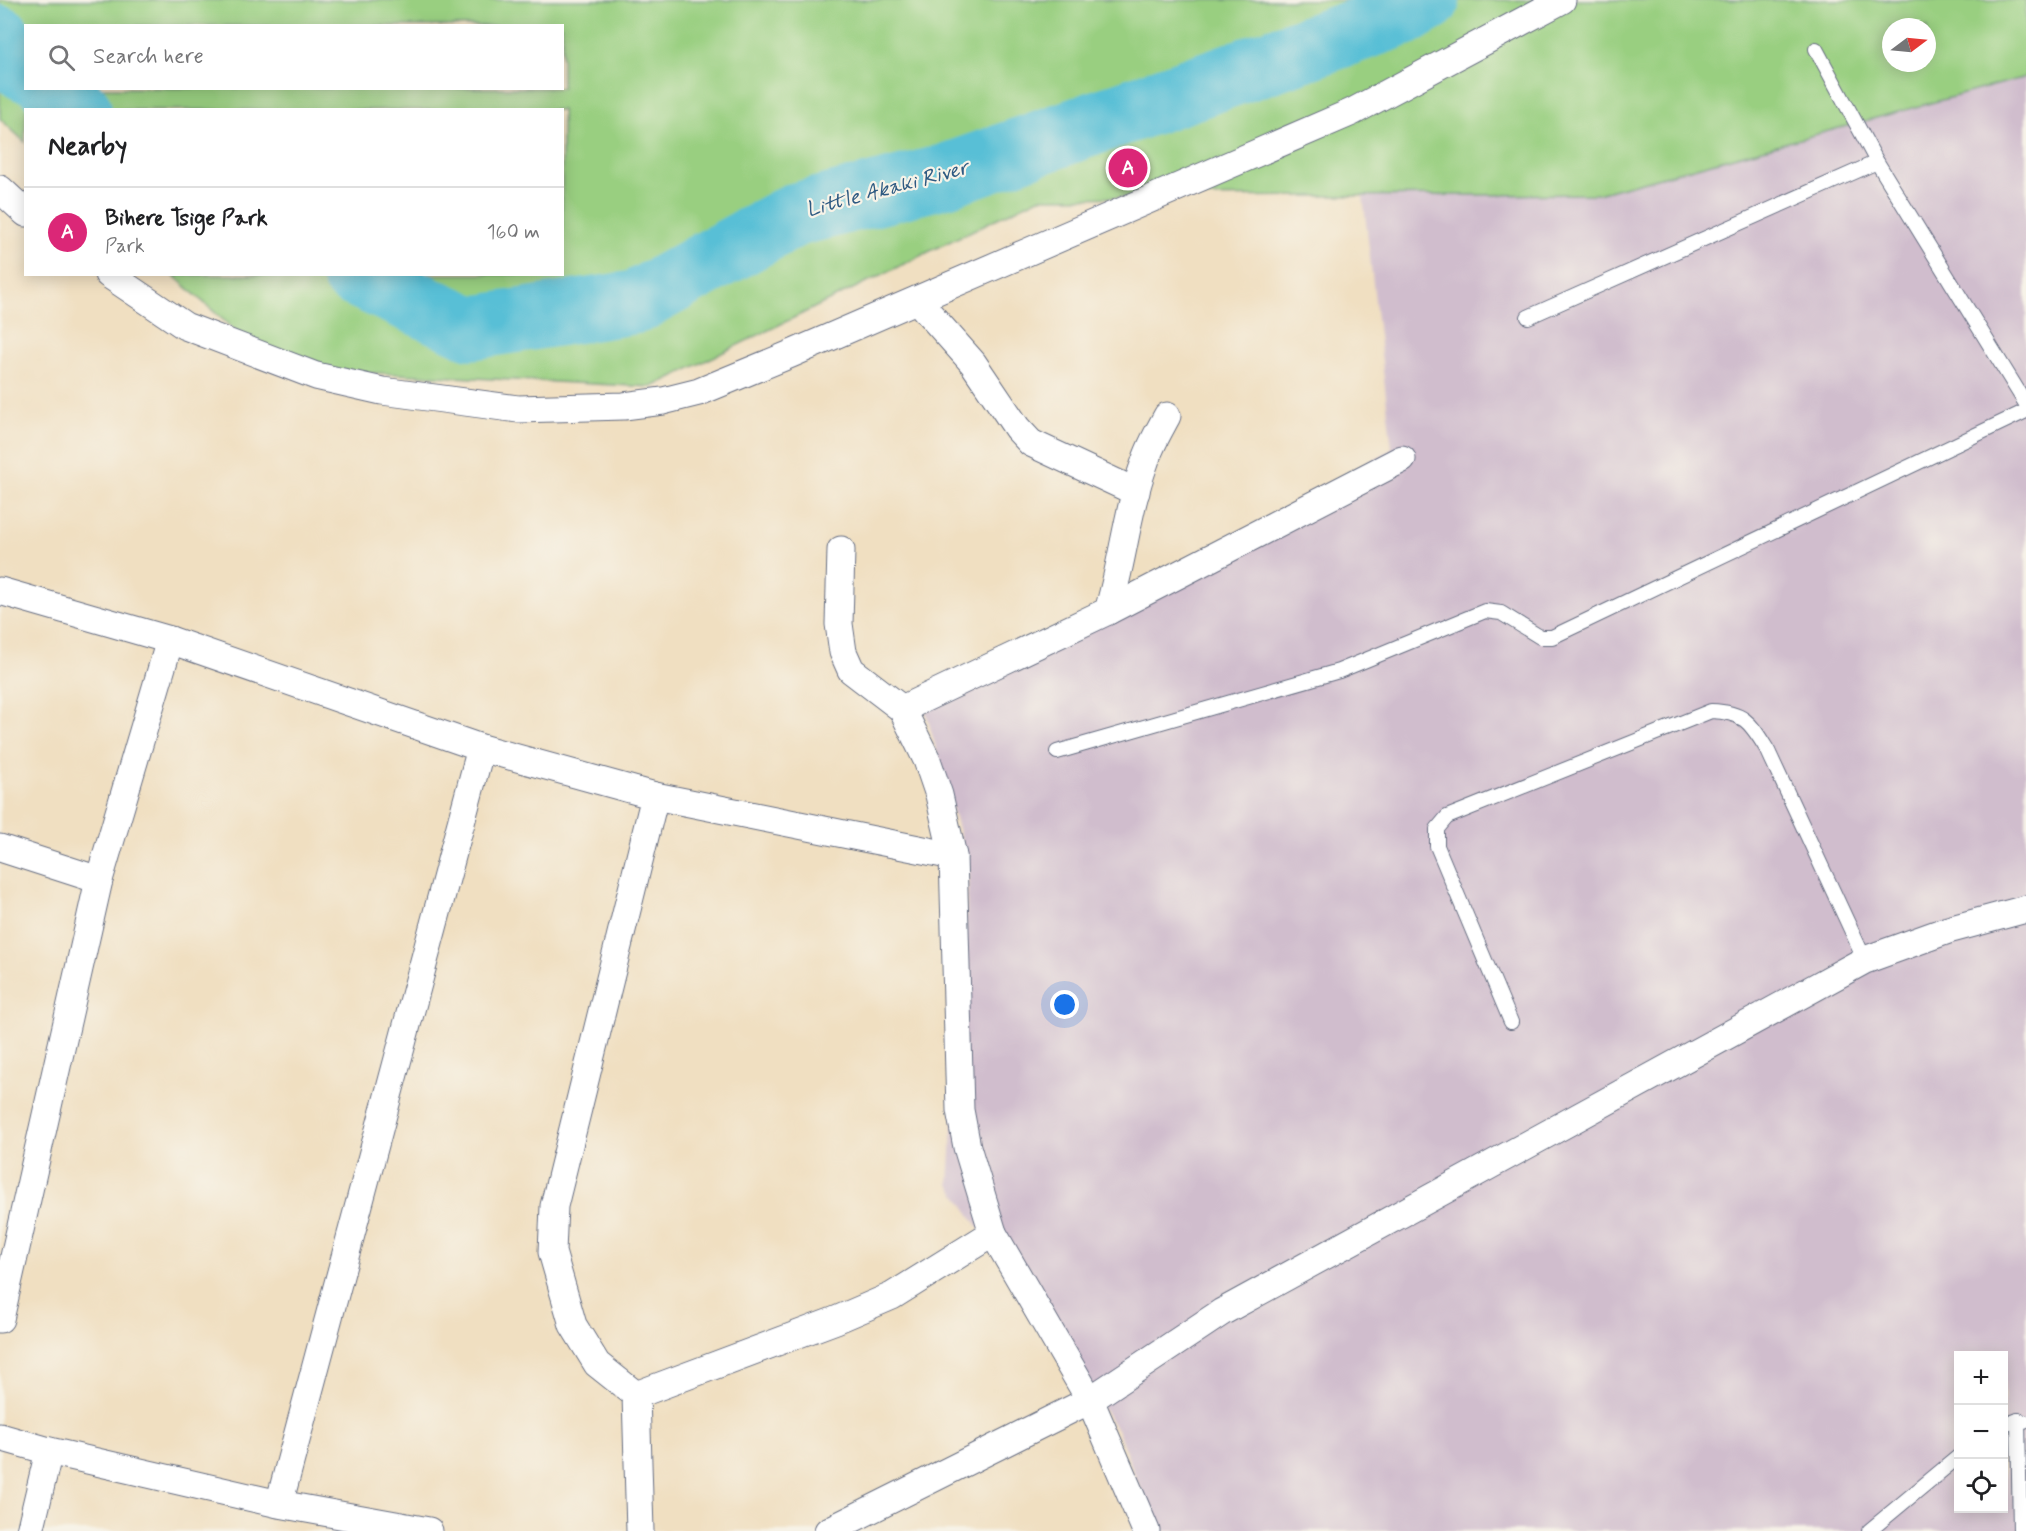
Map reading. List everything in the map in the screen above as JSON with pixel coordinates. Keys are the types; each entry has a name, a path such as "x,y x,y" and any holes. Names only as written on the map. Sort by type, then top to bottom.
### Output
{"street":[{"path":"111,276 185,326 316,376 382,391 518,409 624,406 663,401 699,392 1352,112 1562,0"},
{"path":"0,189 24,211"},
{"path":"917,300 973,363 1017,428 1030,443 1136,492"},
{"path":"1108,611 1118,578 1145,461 1167,416"},
{"path":"902,709 1108,611 1402,459"},
{"path":"841,550 839,624 843,652 851,670 902,709 927,760 939,795 953,856 960,1110 967,1147 993,1233 1090,1400 1146,1531"},
{"path":"0,591 170,640 481,748 655,796 953,856"},
{"path":"0,1318 99,880 170,640"},
{"path":"279,1504 481,748"},
{"path":"636,1395 597,1364 573,1325 552,1252 554,1206 655,796"},
{"path":"0,848 99,880"},
{"path":"828,1531 1090,1400 1222,1312 1865,960 1948,930 2026,909"},
{"path":"636,1395 836,1320 892,1296 993,1233"},
{"path":"636,1395 639,1531"},
{"path":"0,1437 49,1451 360,1525 429,1531"},
{"path":"30,1531 49,1451"}],"lane":[{"path":"1816,49 1877,162 2026,405"},
{"path":"1528,317 1877,162"},
{"path":"1058,752 1339,671 1485,611 1501,613 1540,637 1552,637 2026,411"},
{"path":"1511,1022 1437,846 1437,829 1447,817 1711,711 1729,711 1750,723 1768,751 1865,960"},
{"path":"2020,1531 2022,1421"},
{"path":"1869,1531 1957,1459"}],"shaded area":[{"path":"2026,77 2026,1531 1157,1531 1117,1429 949,1184 969,869 926,712 1392,449 1363,196 1598,194"}],"green space":[{"path":"0,0 2026,0 2026,77 1598,194 1039,198 652,387 277,368 174,276 564,276 564,108 24,108 24,141 0,119"}],"waterway":[{"name":"Little Akaki River","path":"357,276 471,328 636,302 794,215 945,176 1406,13 1428,0"},
{"name":"Little Akaki River","path":"0,37 5,56 24,69"},
{"name":"Little Akaki River","path":"54,90 77,108"}],"place":[{"name":"Bihere Tsige Park","path":"1128,168"}]}
